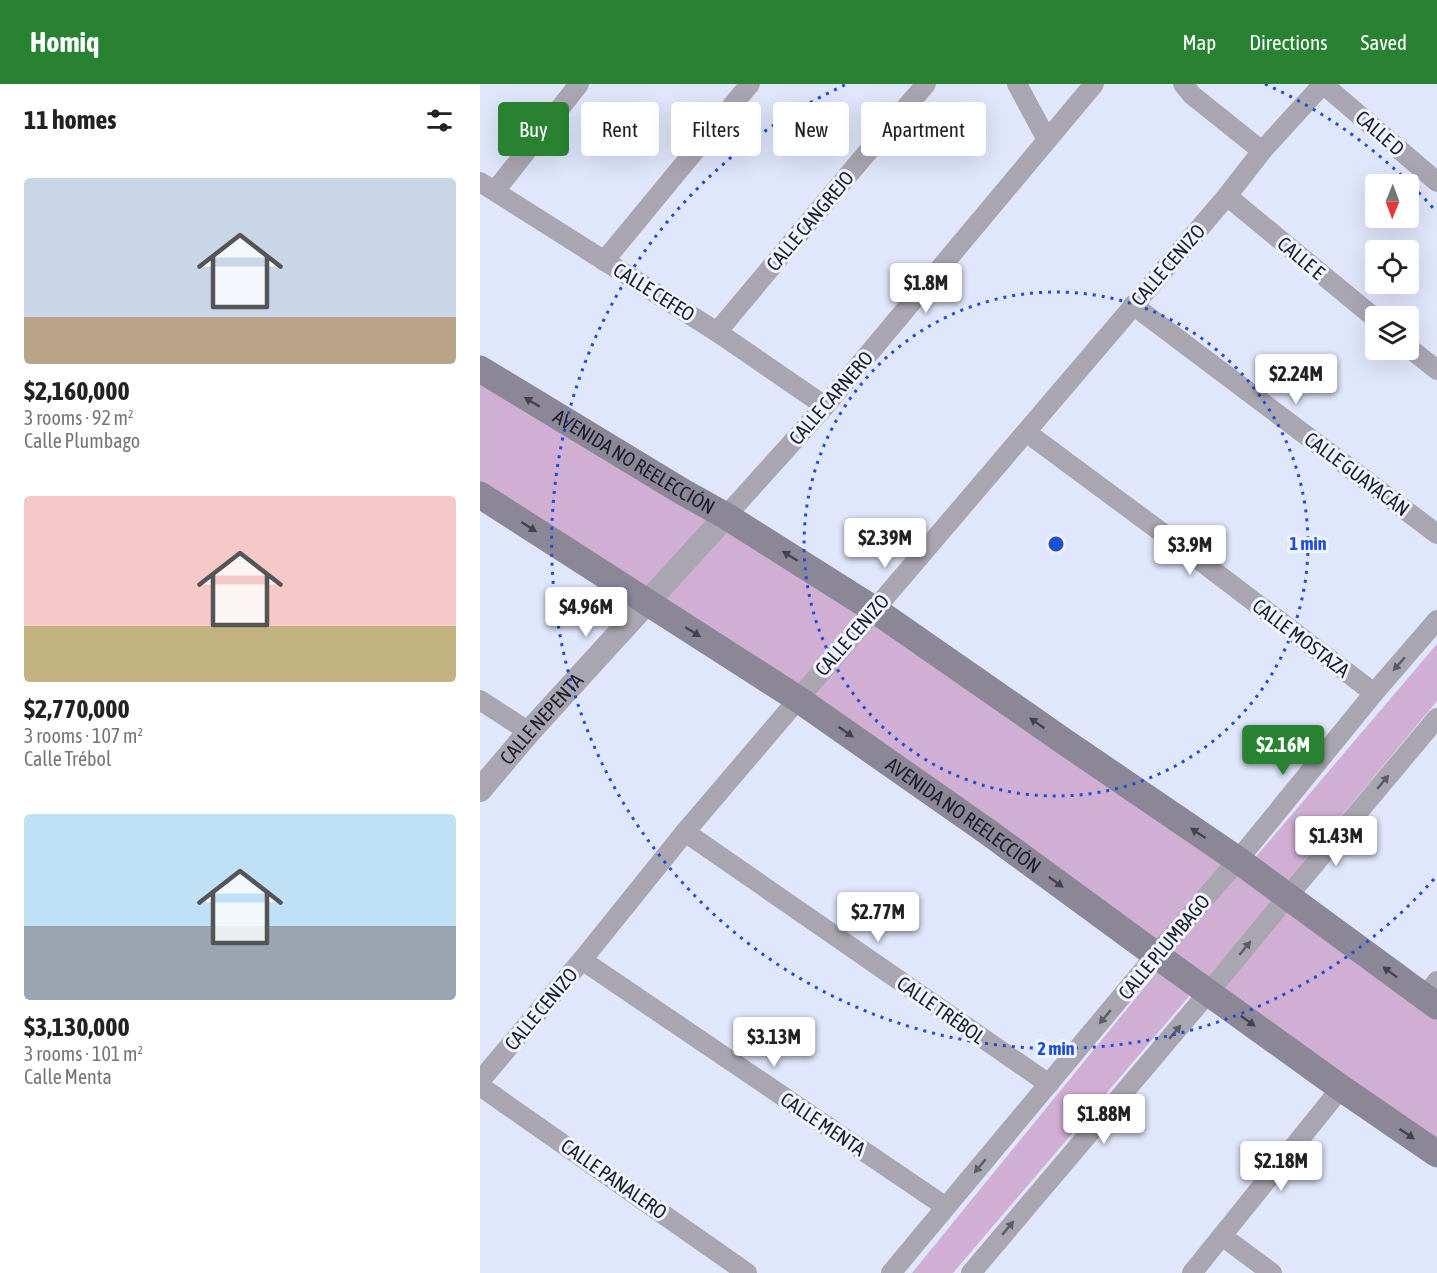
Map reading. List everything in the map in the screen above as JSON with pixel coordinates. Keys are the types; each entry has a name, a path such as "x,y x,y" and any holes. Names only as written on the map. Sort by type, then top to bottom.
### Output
{"main road":[{"name":"AVENIDA NO REELECCIÓN","path":"480,369 726,516 875,610 1432,995"},
{"name":"AVENIDA NO REELECCIÓN","path":"480,495 798,699 988,832 1341,1088 1437,1154"}],"street":[{"path":"487,186 579,84"},
{"path":"604,261 750,84"},
{"name":"CALLE CANGREJO","path":"717,332 926,84"},
{"path":"1017,84 1047,140"},
{"name":"CALLE CARNERO","path":"726,516 825,406 1094,84"},
{"path":"1183,84 1192,95 1262,151"},
{"name":"CALLE CENIZO","path":"480,1081 582,960 685,832 1227,196 1262,151 1323,84"},
{"name":"CALLE D","path":"1323,84 1437,182"},
{"name":"CALLE CEFEO","path":"487,186 717,332 825,406"},
{"name":"CALLE E","path":"1227,196 1365,310"},
{"name":"CALLE GUAYACÁN","path":"1133,305 1437,534"},
{"path":"1419,356 1437,370"},
{"name":"CALLE MOSTAZA","path":"1026,432 1374,693"},
{"name":"CALLE NEPENTA","path":"480,790 529,732 726,516"},
{"name":"CALLE PLUMBAGO","path":"891,1273 1437,620"},
{"path":"480,700 529,732"},
{"path":"971,1273 1437,717"},
{"name":"CALLE TRÉBOL","path":"685,832 1049,1084"},
{"name":"CALLE MENTA","path":"582,960 946,1207"},
{"name":"CALLE PANALERO","path":"480,1086 747,1273"},
{"path":"1192,1273 1341,1088"},
{"path":"1222,1236 1272,1273"}],"shaded area":[{"path":"480,366 683,492 1437,1006 1437,1154 480,496"},
{"path":"1437,644 1437,701 1286,883 1254,859"},
{"path":"1157,972 1191,994 953,1273 912,1273"}]}
